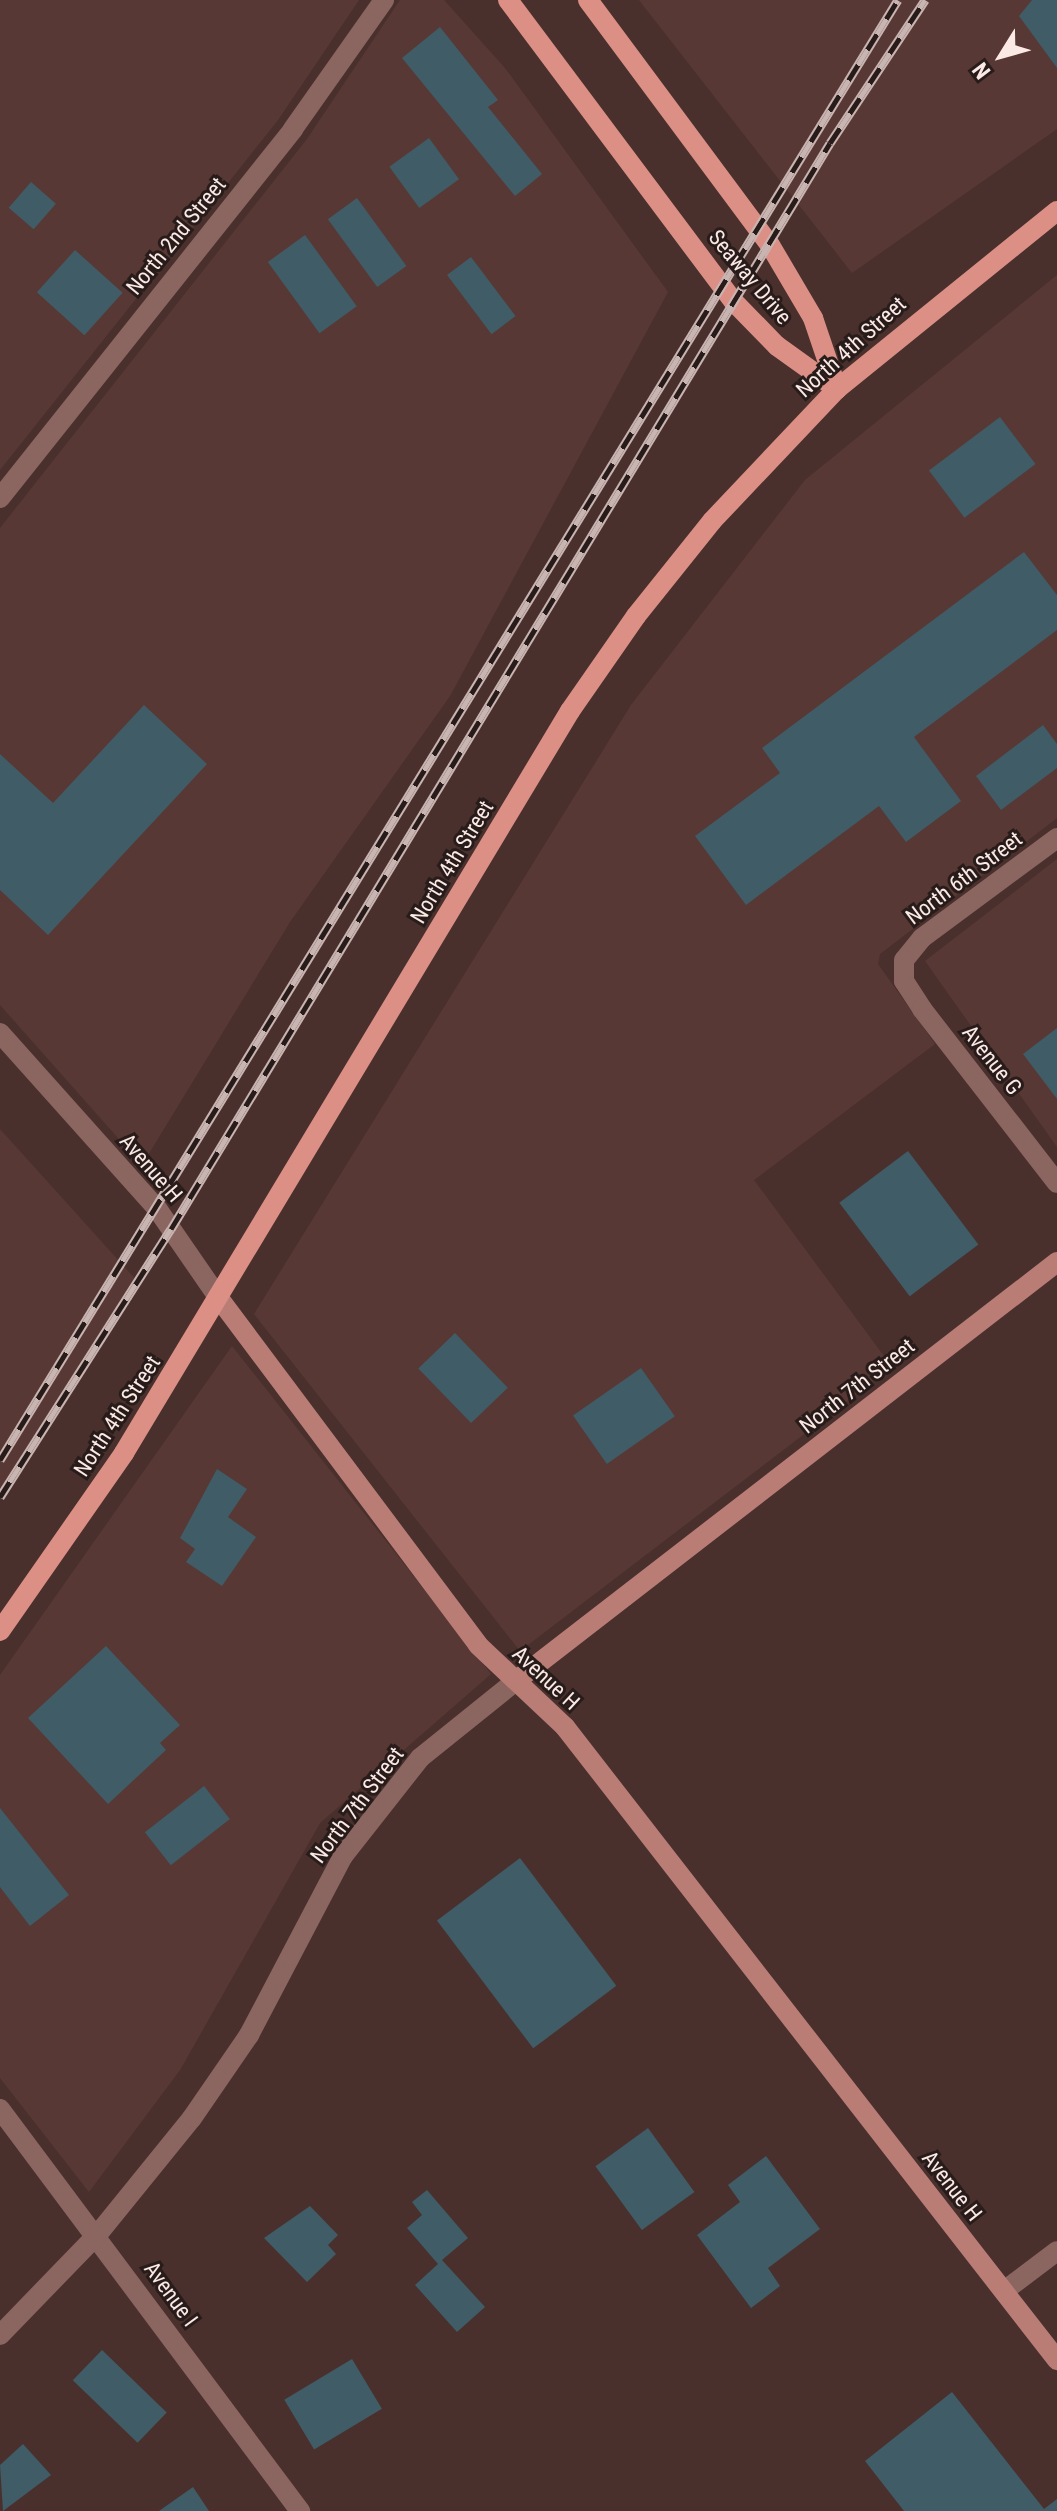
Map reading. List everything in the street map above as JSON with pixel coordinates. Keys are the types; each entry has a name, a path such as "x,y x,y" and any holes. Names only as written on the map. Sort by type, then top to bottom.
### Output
{"main road":[{"name":"Seaway Drive","path":"508,0 734,302 777,346 837,389"},
{"name":"Seaway Drive","path":"588,0 770,245 813,318 837,389"},
{"name":"North 4th Street","path":"0,1631 124,1453 570,711 712,521 837,389 1057,211"}],"street":[{"name":"North 2nd Street","path":"0,498 293,129 384,0"},
{"name":"North 6th Street","path":"904,960 922,938 1057,838"},
{"name":"Avenue G","path":"904,960 904,981 922,1009 1057,1183"},
{"name":"Avenue H","path":"0,1033 158,1210 218,1297 478,1645 565,1727 1057,2360"},
{"name":"North 7th Street","path":"0,2335 98,2234 249,2035 343,1856 420,1758 1057,1262"},
{"name":"Avenue I","path":"0,2109 98,2234 300,2511"},
{"path":"1004,2291 1057,2251"}],"shaded area":[{"path":"0,0 359,0 278,120 0,470"},
{"path":"400,0 444,0 505,68 668,292 450,696 290,922 142,1165 0,1005 0,528 307,139"},
{"path":"639,0 1057,0 1057,129 852,273"},
{"path":"1057,275 1057,818 880,954 878,964 935,1044 754,1180 892,1367 520,1651 254,1314 631,705 805,480"},
{"path":"1057,859 1057,1147 925,961"},
{"path":"0,1129 138,1282 0,1496"},
{"path":"232,1346 491,1674 320,1823 180,2070 89,2192 0,2078 0,1675"}],"building":[{"path":"1032,0 1057,0 1057,68 1019,16"},
{"path":"440,27 498,100 488,107 542,174 515,196 402,58"},
{"path":"429,138 459,179 419,208 389,167"},
{"path":"31,182 56,204 34,229 9,208"},
{"path":"357,198 406,266 377,287 328,219"},
{"path":"305,235 357,306 320,333 268,262"},
{"path":"75,250 123,293 84,335 37,292"},
{"path":"471,257 516,316 492,334 447,275"},
{"path":"1000,417 1036,464 964,518 929,471"},
{"path":"1024,552 1057,595 1057,630 914,737 961,801 906,842 879,806 746,905 695,836 780,773 762,748"},
{"path":"144,705 207,764 48,935 0,890 0,754 53,803"},
{"path":"1043,725 1057,744 1057,768 1001,810 976,776"},
{"path":"1057,1028 1057,1099 1023,1054"},
{"path":"908,1151 978,1244 910,1296 839,1203"},
{"path":"455,1333 508,1388 471,1423 418,1368"},
{"path":"641,1368 675,1416 607,1464 573,1416"},
{"path":"217,1469 247,1489 228,1517 256,1537 222,1586 186,1562 195,1549 180,1538"},
{"path":"106,1646 180,1725 160,1743 166,1750 108,1804 28,1718"},
{"path":"204,1786 230,1819 171,1865 145,1832"},
{"path":"0,1808 69,1895 30,1926 0,1887"},
{"path":"520,1858 616,1986 533,2048 437,1921"},
{"path":"648,2128 694,2192 642,2230 595,2166"},
{"path":"766,2156 820,2229 768,2268 780,2286 751,2308 697,2235 740,2202 728,2185"},
{"path":"427,2190 468,2238 442,2260 485,2307 457,2332 415,2285 438,2264 407,2228 422,2215 412,2202"},
{"path":"310,2206 338,2235 328,2245 336,2254 307,2282 264,2238"},
{"path":"102,2350 167,2413 138,2443 73,2380"},
{"path":"352,2359 382,2409 314,2449 284,2400"},
{"path":"952,2392 1044,2509 1057,2499 1057,2511 904,2511 865,2461"},
{"path":"23,2444 51,2475 3,2511 0,2465"},
{"path":"193,2487 209,2511 159,2511"}],"railway":[{"path":"0,1460 898,0"},
{"path":"0,1497 171,1229 830,143 925,0"}]}
